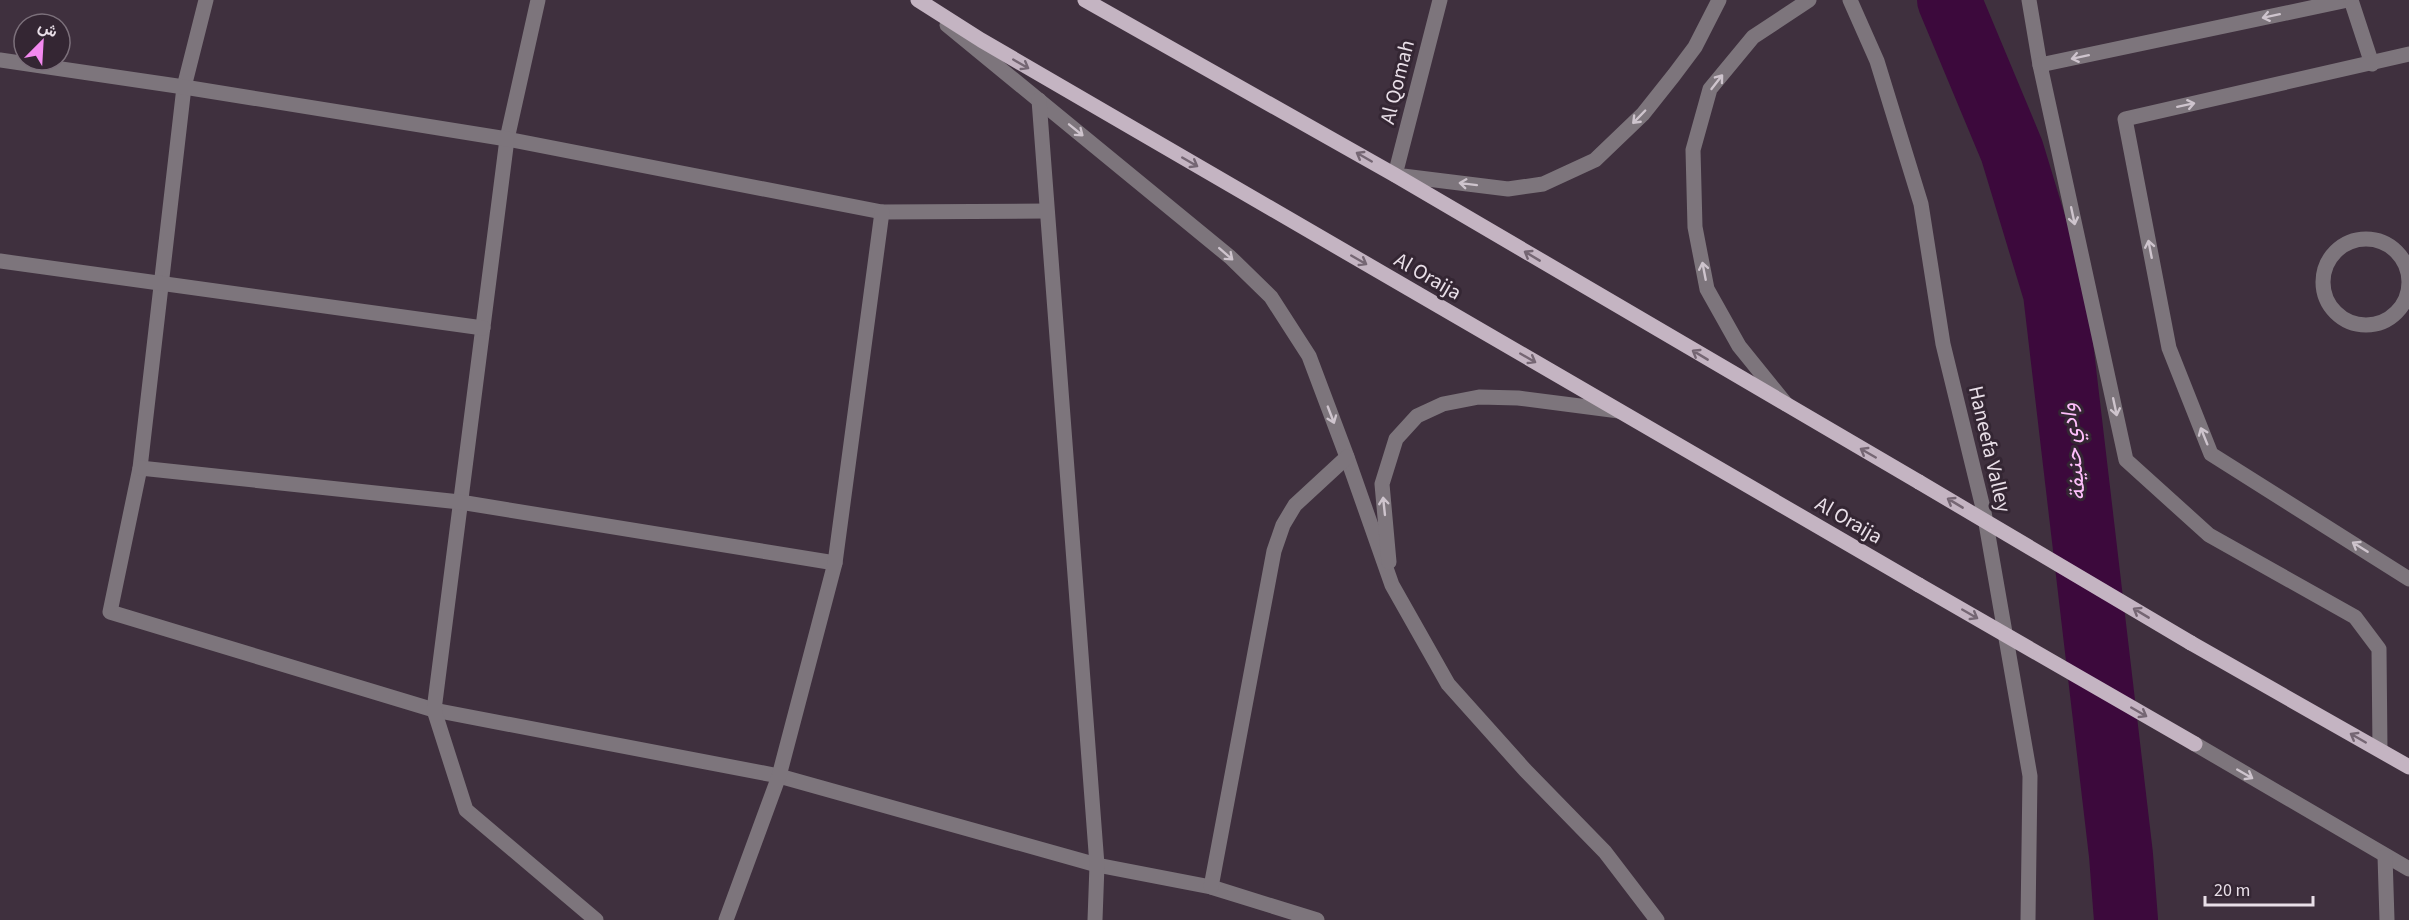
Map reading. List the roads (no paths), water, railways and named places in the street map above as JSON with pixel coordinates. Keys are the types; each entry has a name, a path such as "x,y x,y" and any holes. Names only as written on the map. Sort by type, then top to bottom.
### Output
{"main road":[{"name":"Al Oraija","path":"918,0 981,40 2195,744"},
{"path":"1086,0 1395,175 2191,643 2409,767"}],"street":[{"path":"206,0 184,87 140,468 111,612 434,710 779,776 1097,865 1211,887 1317,920"},
{"path":"538,0 507,139 434,710 466,810 596,920"},
{"path":"918,0 1230,258 1271,297 1309,356 1392,585 1448,684 1525,770 1605,852 1658,920"},
{"name":"Al Qomah","path":"1395,175 1440,0"},
{"path":"1395,175 1508,189 1543,184 1595,160 1643,114 1674,75 1695,47 1719,0"},
{"path":"1790,408 1738,346 1707,289 1695,227 1693,150 1710,89 1753,37 1809,0"},
{"name":"Haneefa Valley","path":"1850,0 1877,61 1921,204 1943,344 1984,512 2030,776 2028,920"},
{"path":"2029,0 2040,65 2126,460 2209,535 2355,616 2379,649 2380,750"},
{"path":"2040,65 2350,0 2372,64"},
{"path":"2409,54 2125,118 2169,348 2211,453 2409,579"},
{"path":"0,60 507,139 882,212 1046,211"},
{"path":"1039,100 1097,865 1095,920"},
{"path":"726,920 779,776 835,563 882,212"},
{"path":"2357,239 2371,239 2385,243 2397,252 2406,265 2409,280 2408,294 2401,308 2390,318 2376,324 2361,325 2347,320 2332,308 2323,290 2326,263 2344,244 2357,239"},
{"path":"0,261 483,328"},
{"path":"1392,585 1382,484 1396,439 1417,416 1443,404 1479,397 1518,398 1621,412"},
{"path":"1211,887 1274,552 1283,525 1295,505 1347,457"},
{"path":"140,468 460,502 835,563"},
{"path":"2195,744 2409,869"},
{"path":"2385,856 2387,920"}],"waterway":[{"name":"وادي حنيفة","path":"1949,0 2012,151 2055,293 2121,855 2126,920"}]}
